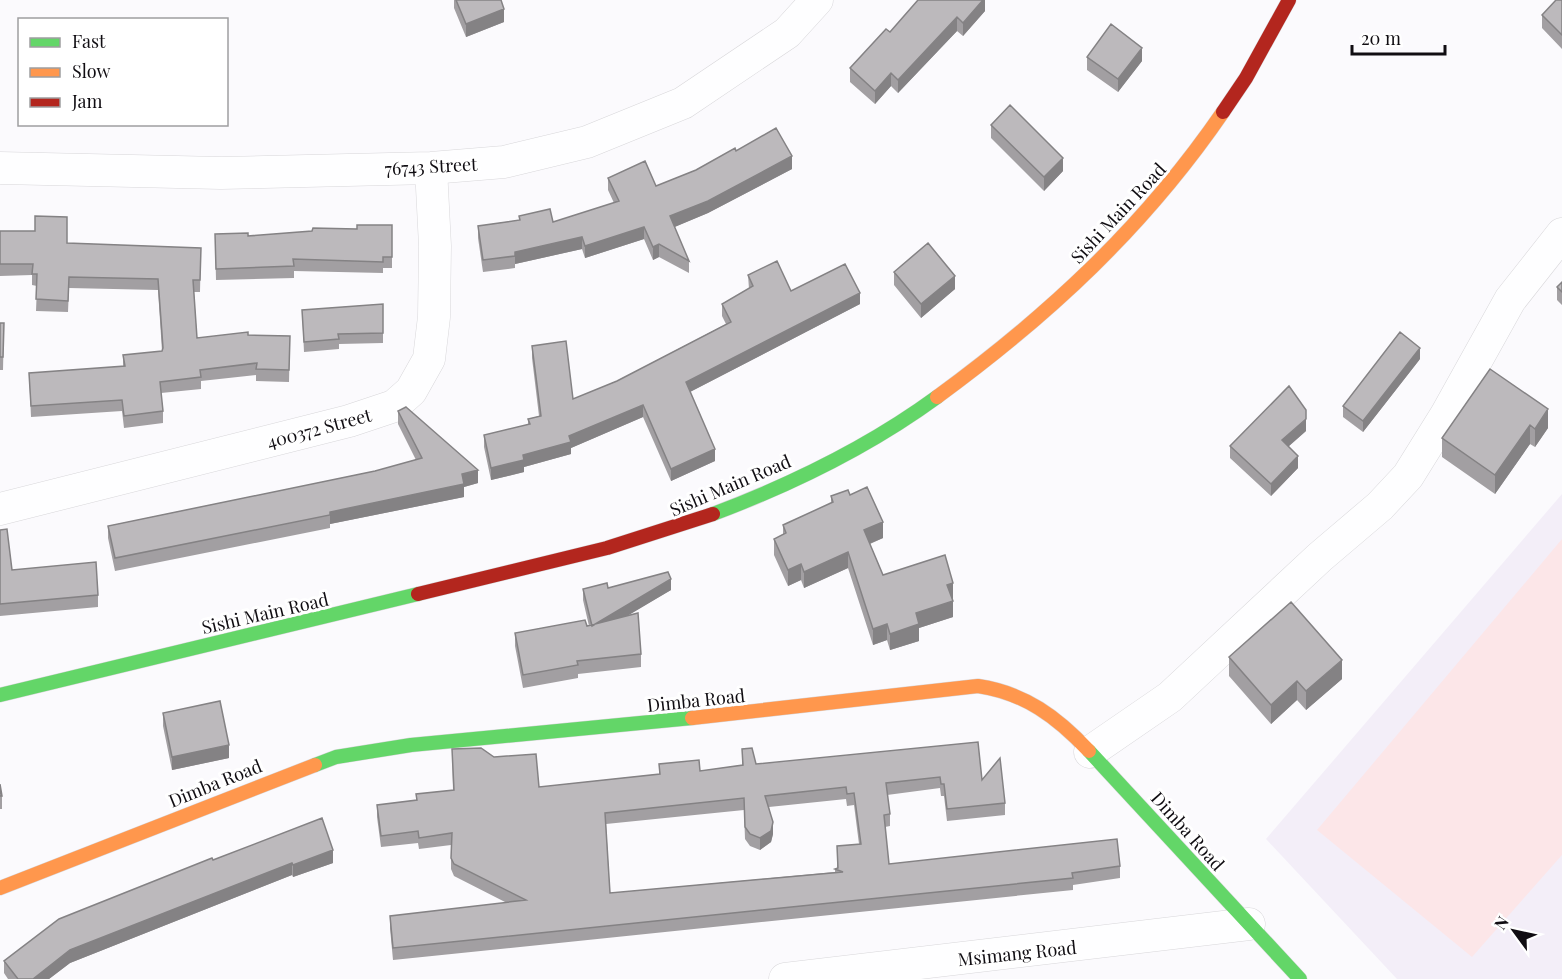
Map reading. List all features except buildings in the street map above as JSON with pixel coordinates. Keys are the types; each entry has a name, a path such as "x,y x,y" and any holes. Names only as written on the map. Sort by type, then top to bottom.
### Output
{"street":[{"name":"76743 Street","path":"0,168 220,173 431,168 504,162 587,142 683,103 787,33 817,0"},
{"name":"Sishi Main Road","path":"0,695 562,560 677,528 778,488 876,436 963,380 1049,308 1155,204 1206,141 1269,42 1289,0"},
{"name":"400372 Street","path":"0,509 349,421 394,406 411,391 429,359 434,317 435,246 431,168"},
{"path":"1090,752 1170,697 1320,557 1380,506 1401,484 1426,449 1510,300 1562,234"},
{"name":"Dimba Road","path":"0,888 336,757 411,745 717,716 978,686 1006,690 1030,700 1064,724 1300,979"},
{"name":"Msimang Road","path":"784,979 1249,924"}],"shaded area":[{"path":"1562,494 1562,979 1397,979 1266,839"},
{"path":"1562,539 1562,855 1472,957 1317,830"}],"traffic: fast":[{"path":"713,514 829,463 885,432 937,397"},
{"path":"0,695 418,594"},
{"path":"315,765 336,757 411,745 692,718"},
{"path":"1089,751 1300,979"}],"traffic: slow":[{"path":"937,397 1018,334 1092,267 1161,194 1223,112"},
{"path":"692,718 978,686 1011,694 1039,708 1065,727 1089,751"},
{"path":"0,888 315,765"}],"traffic: jam":[{"path":"1223,112 1246,78 1289,0"},
{"path":"418,594 607,548 713,514"}]}
